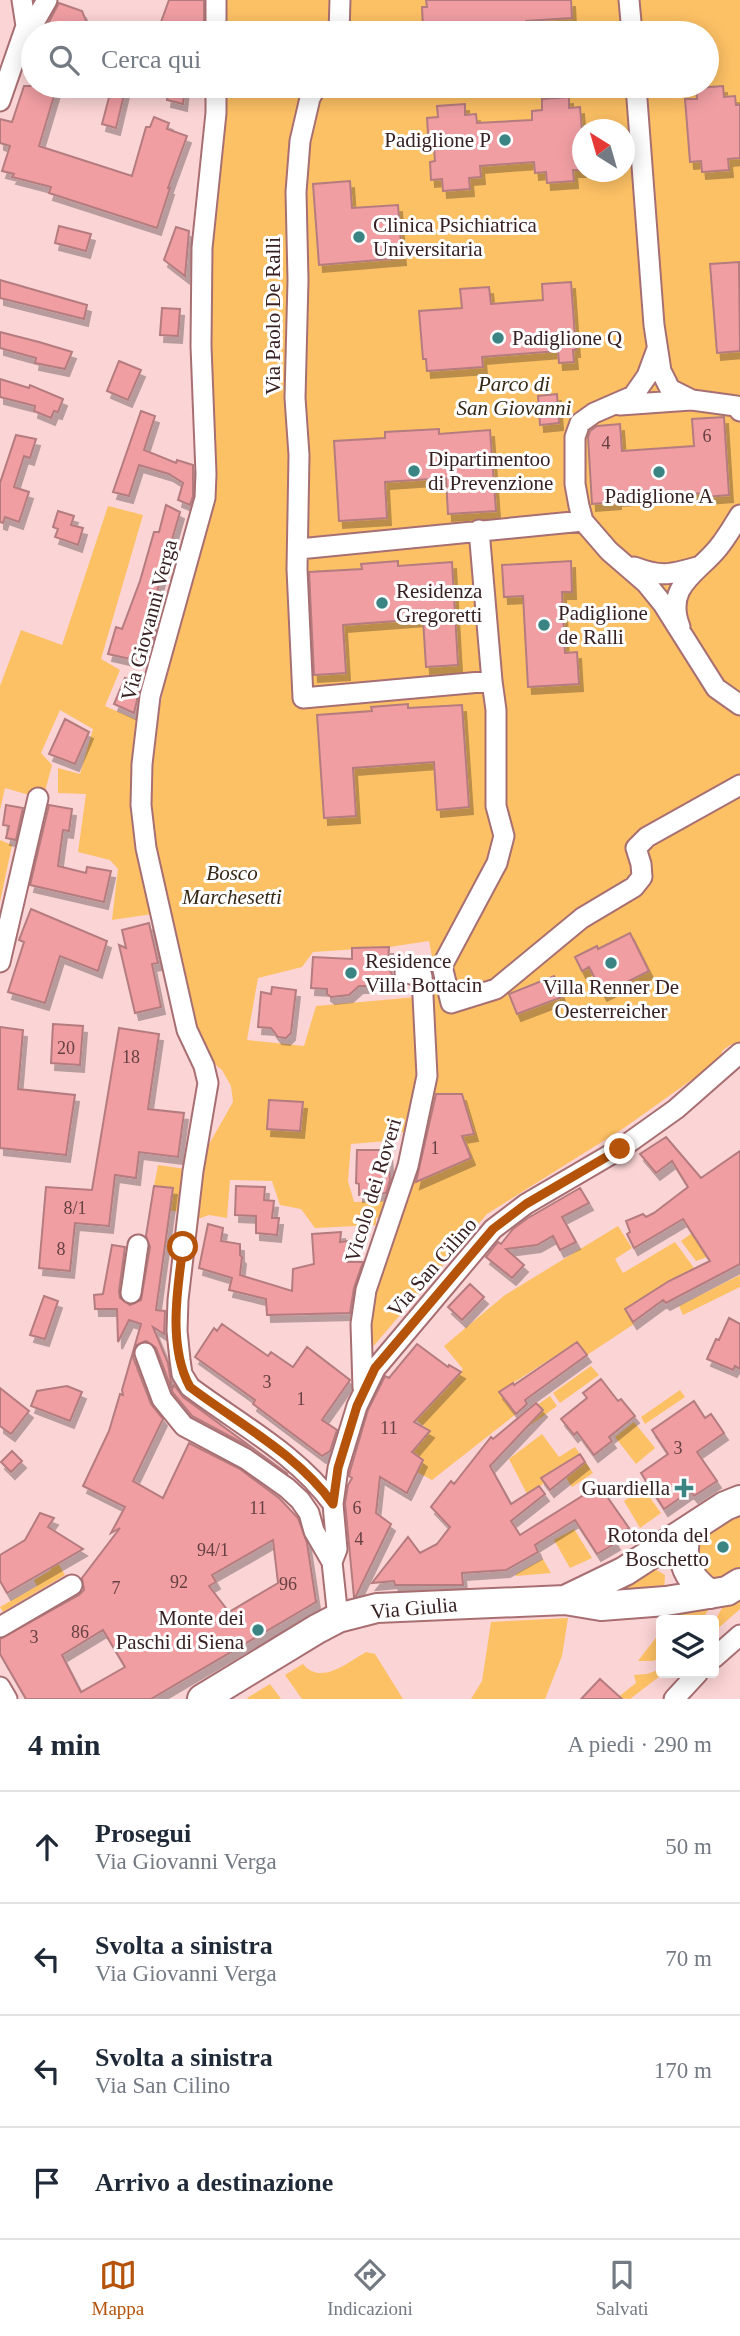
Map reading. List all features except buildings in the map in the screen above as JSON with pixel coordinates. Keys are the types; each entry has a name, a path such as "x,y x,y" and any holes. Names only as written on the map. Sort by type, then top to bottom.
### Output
{"street":[{"path":"22,0 25,21"},
{"path":"36,21 47,0"},
{"path":"216,0 216,21"},
{"path":"339,21 340,0"},
{"path":"629,0 631,21"},
{"path":"0,100 21,40"},
{"name":"Via Giovanni Verga","path":"216,98 202,248 201,346 205,498 150,696 142,764 141,805 145,848 187,1031 204,1066 208,1083 186,1223 177,1331 182,1374 190,1387 294,1461 321,1487 333,1504"},
{"name":"Via Paolo De Ralli","path":"310,98 300,141 296,192 298,280 295,398 299,455 297,569 303,698 492,681"},
{"path":"637,98 661,371 670,389 692,400"},
{"path":"657,349 647,376 633,396 594,413 580,423 575,437 575,484 583,521 610,551 646,583 683,634 716,688 740,705"},
{"path":"612,405 692,400 736,406 740,411"},
{"path":"683,634 677,620 680,589 697,567 717,550 740,515"},
{"path":"299,549 583,521"},
{"path":"479,530 496,710 496,806 504,836 497,863 442,966 450,1003 496,989 582,918 634,887 642,877 636,848 647,837 740,785"},
{"path":"626,564 650,573 668,575 697,567"},
{"path":"0,962 38,798"},
{"name":"Vicolo dei Roveri","path":"363,1392 361,1324 366,1290 408,1166 427,1076 422,976 405,973"},
{"name":"Via San Cilino","path":"338,1618 332,1562 337,1549 333,1504 338,1468 357,1406 375,1368 493,1229 526,1204 620,1149 676,1109 740,1053"},
{"path":"131,1293 138,1245"},
{"path":"145,1353 162,1399 184,1426 246,1459 287,1488 309,1513 314,1531 332,1562"},
{"path":"565,1600 625,1571 736,1502"},
{"path":"687,1531 683,1556 686,1570 699,1586 710,1594"},
{"path":"647,1557 668,1572 671,1581 666,1601"},
{"path":"565,1600 601,1606 666,1601 726,1591 740,1583"},
{"path":"0,1626 72,1585"},
{"name":"Via Giulia","path":"202,1699 338,1618 395,1606 565,1600"},
{"path":"719,1654 740,1635"},
{"path":"674,1699 693,1678"},
{"path":"0,1687 8,1699"}],"green space":[{"name":"Parco di San Giovanni","path":"223,0 740,0 740,1043 730,1045 722,1051 721,1059 624,1128 487,1214 370,1350 373,1298 424,1145 433,1055 427,998 435,974 429,941 389,947 313,952 302,967 258,978 247,1040 304,1046 316,1006 417,997 421,1039 413,1134 401,1132 399,1140 351,1144 348,1181 354,1202 392,1201 387,1217 376,1218 376,1225 315,1228 301,1209 280,1205 272,1181 230,1180 227,1218 209,1215 198,1219 204,1153 233,1102 231,1086 222,1070 207,1058 189,1003 152,850 148,804 156,726 171,652 200,543 211,247 221,98 719,98 719,21 223,21"},
{"path":"108,506 143,515 101,659 120,670 105,706 139,721 132,782 133,830 152,914 112,920 118,869 110,860 78,852 86,794 58,793 58,768 80,774 93,729 60,710 41,753 52,765 43,799 5,788 0,810 0,686 21,630 62,645"},
{"path":"0,840 12,845 0,902"},
{"path":"158,1165 185,1169 179,1212 169,1210 173,1188 154,1186"},
{"path":"618,1226 632,1248 615,1259 623,1273 675,1242 694,1268 625,1309 634,1324 587,1355 577,1342 499,1392 516,1414 432,1480 411,1469 406,1459 430,1431 416,1420 463,1369 444,1346 505,1295"},
{"path":"692,1233 707,1257 696,1261 681,1241"},
{"path":"740,1275 740,1287 683,1315 679,1306"},
{"path":"591,1366 599,1375 560,1403 553,1393"},
{"path":"680,1390 685,1397 645,1424 641,1417"},
{"path":"550,1396 557,1406 525,1429 516,1420"},
{"path":"634,1422 655,1448 636,1464 615,1437"},
{"path":"542,1434 559,1457 575,1447 593,1473 572,1487 559,1467 542,1478 545,1483 527,1494 509,1459"},
{"path":"643,1488 661,1513 640,1528 624,1501"},
{"path":"740,1513 740,1572 708,1582 689,1547 694,1540"},
{"path":"574,1529 592,1558 570,1568 554,1540"},
{"path":"32,1536 47,1544 65,1575 3,1612 0,1607 37,1586 34,1580 51,1570"},
{"path":"543,1559 551,1573 516,1576 516,1574"},
{"path":"653,1568 665,1575 664,1590 612,1593"},
{"path":"740,1592 740,1609 719,1628 719,1615 730,1599"},
{"path":"713,1602 705,1615 679,1615 677,1607"},
{"path":"568,1618 562,1656 545,1699 471,1699 482,1681 491,1622"},
{"path":"656,1638 656,1660 638,1661"},
{"path":"366,1652 375,1654 403,1699 302,1699 285,1675 303,1664 310,1670 326,1673"},
{"path":"656,1671 657,1678 630,1699 617,1698 636,1683 634,1675"},
{"path":"270,1684 281,1699 247,1698"}],"place":[{"name":"Padiglione P","path":"505,140"},
{"name":"Clinica Psichiatrica Universitaria","path":"359,237"},
{"name":"Padiglione Q","path":"498,338"},
{"name":"Dipartimentoo di Prevenzione","path":"414,471"},
{"name":"Padiglione A","path":"659,472"},
{"name":"Residenza Gregoretti","path":"382,603"},
{"name":"Padiglione de Ralli","path":"544,625"},
{"name":"Villa Renner De Oesterreicher","path":"611,963"},
{"name":"Residence Villa Bottacin","path":"351,973"},
{"name":"Guardiella","path":"684,1488"},
{"name":"Rotonda del Boschetto","path":"723,1547"},
{"name":"Monte dei Paschi di Siena","path":"258,1630"}],"route":[{"path":"183,1247 177,1331 182,1374 190,1387 307,1472 333,1504 338,1468 357,1406 375,1368 493,1229 526,1204 620,1149"}],"park label":[{"name":"Bosco Marchesetti","path":"232,885"}]}
